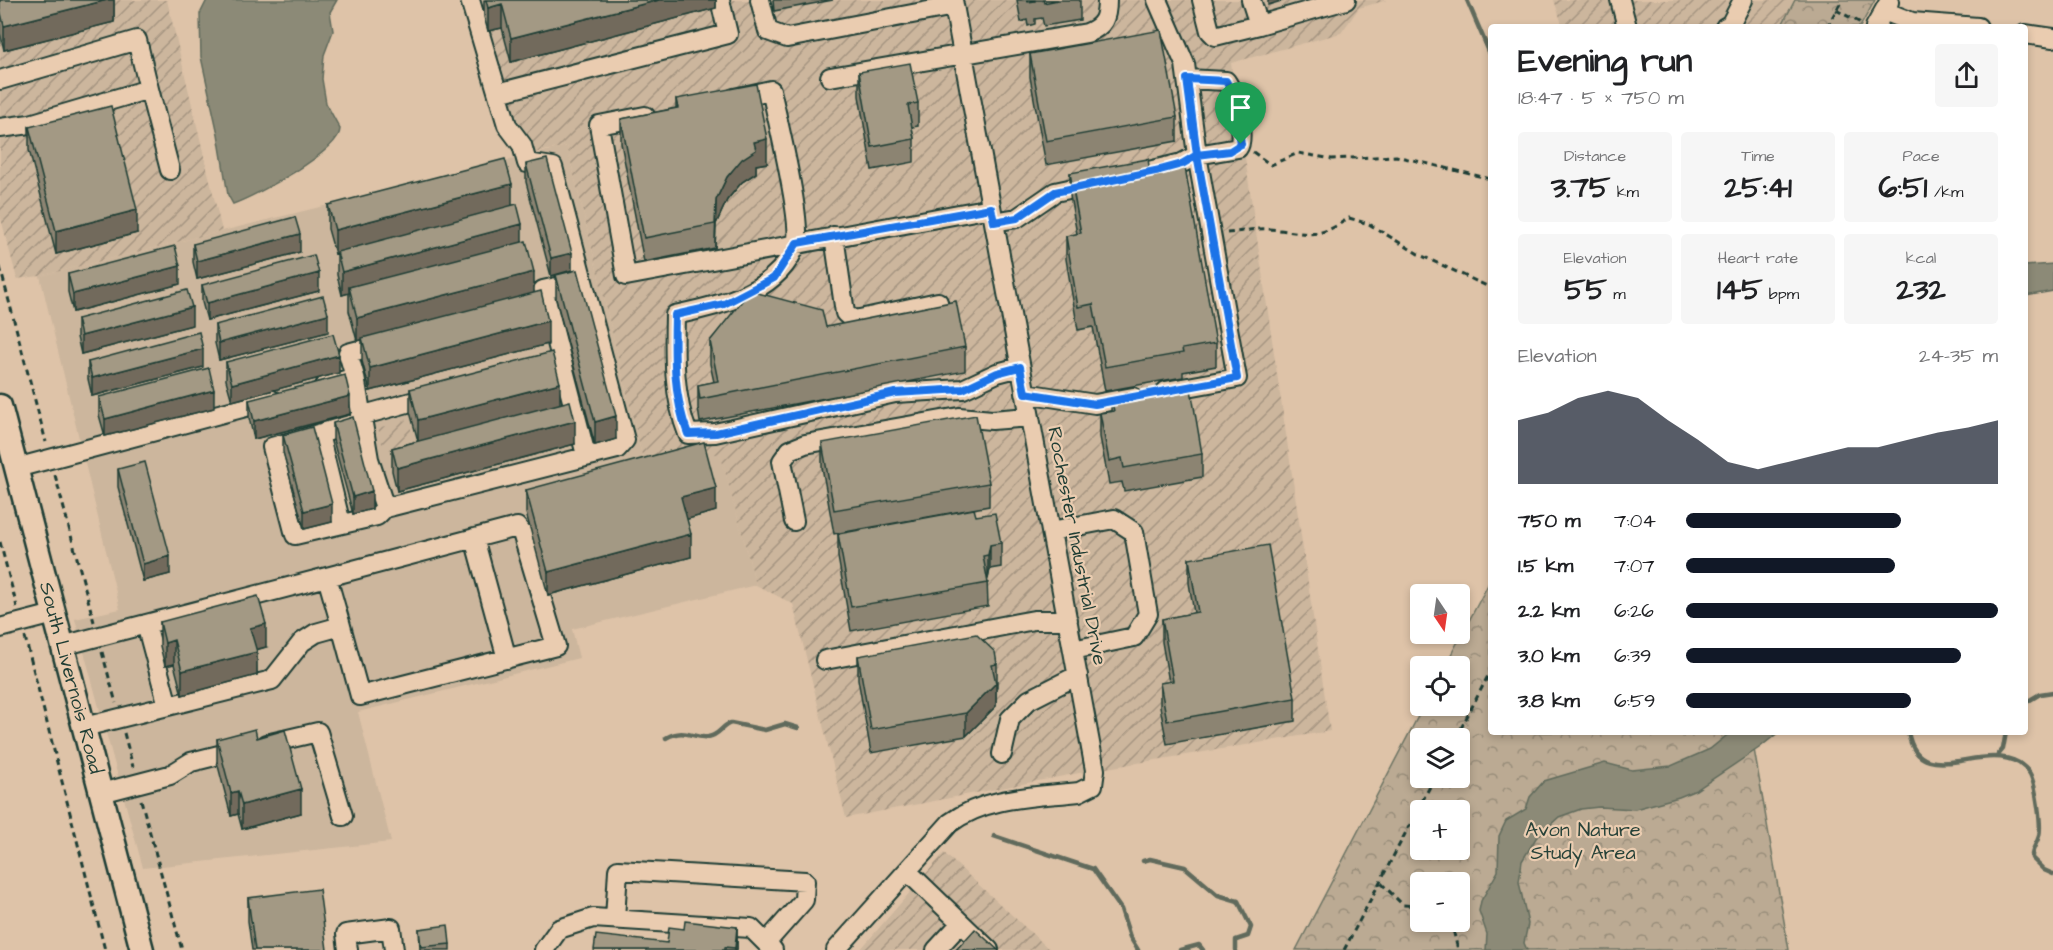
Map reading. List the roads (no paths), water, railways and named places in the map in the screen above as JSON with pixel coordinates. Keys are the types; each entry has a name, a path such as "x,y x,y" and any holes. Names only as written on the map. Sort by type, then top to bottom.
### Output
{"main road":[{"name":"South Livernois Road","path":"0,406 142,950"}],"street":[{"path":"450,392 272,447 295,535 377,516 385,508 586,454 617,449 625,440 553,167 527,163 522,145 507,125 470,0"},
{"path":"498,93 728,34 720,0"},
{"path":"760,0 768,31 787,38 953,3"},
{"path":"830,76 1087,33 1099,28 1105,21 1107,0"},
{"path":"1025,393 1095,404 1237,378 1197,155 1185,64 1157,0"},
{"path":"1202,0 1210,31 1215,36 1346,0"},
{"path":"1251,0 1259,25"},
{"path":"1620,0 1627,24"},
{"path":"1731,24 1743,0"},
{"name":"Rochester Industrial Drive","path":"836,950 950,823 968,810 985,803 1079,792 1093,786 1095,770 953,3"},
{"path":"1883,13 1912,22 1938,24"},
{"path":"2028,34 2053,38"},
{"path":"0,80 137,40 170,170"},
{"path":"668,111 599,125 626,276 834,236 992,215 1017,218 1055,192 1160,170 1182,164 1197,155 1230,151 1241,144 1234,97 1226,81 1187,79"},
{"path":"0,128 30,124 149,89"},
{"path":"714,102 771,90 792,193 797,243 774,278 724,304 675,315 674,357 681,415 688,434 716,433 895,393 963,389 997,373 1020,367"},
{"path":"834,236 845,313 848,317 860,319 938,302"},
{"path":"583,281 543,290 586,454"},
{"path":"502,312 546,300"},
{"path":"385,508 369,459 360,419 355,377 348,353 403,339"},
{"path":"517,374 562,362"},
{"path":"310,390 355,377"},
{"path":"16,468 287,396"},
{"path":"794,521 782,461 790,450 805,444 958,417 992,420 1030,417"},
{"path":"319,434 341,524"},
{"path":"1051,531 1114,519 1134,532 1148,614 1134,637 1073,650"},
{"path":"62,646 517,526 522,533 556,646 360,696 327,577"},
{"path":"474,538 507,659"},
{"path":"0,628 54,614"},
{"path":"825,660 1034,620 1068,620"},
{"path":"146,624 168,706"},
{"path":"84,727 272,680 302,642 316,633 341,626"},
{"path":"1002,754 1010,718 1029,700 1078,675"},
{"path":"101,793 170,775 191,762 318,732 343,816"},
{"path":"544,950 560,929 593,918 751,928 770,946 804,900 805,881 618,870 615,919"},
{"path":"907,871 990,950"},
{"path":"936,950 961,923"},
{"path":"348,950 346,934 391,928 394,950"}],"waterway":[{"path":"1467,0 1488,49"},
{"path":"2028,701 2040,694 2053,692"},
{"path":"666,738 679,733 708,737 731,723 765,730 785,724 798,728"},
{"path":"1909,735 1914,750 1924,759 1953,762 1987,757 2003,758 2019,763 2026,769 2035,789 2040,824 2032,858 2044,870 2053,874"},
{"path":"1998,755 2003,749 2005,735"},
{"path":"994,836 1093,869 1121,909 1130,937 1138,950"},
{"path":"1143,861 1150,859 1185,867 1218,895 1238,901 1251,927 1248,936 1236,940 1236,950"},
{"path":"1180,950 1199,945 1203,950"}],"park label":[{"name":"Avon Nature Study Area","path":"1583,842"}]}
